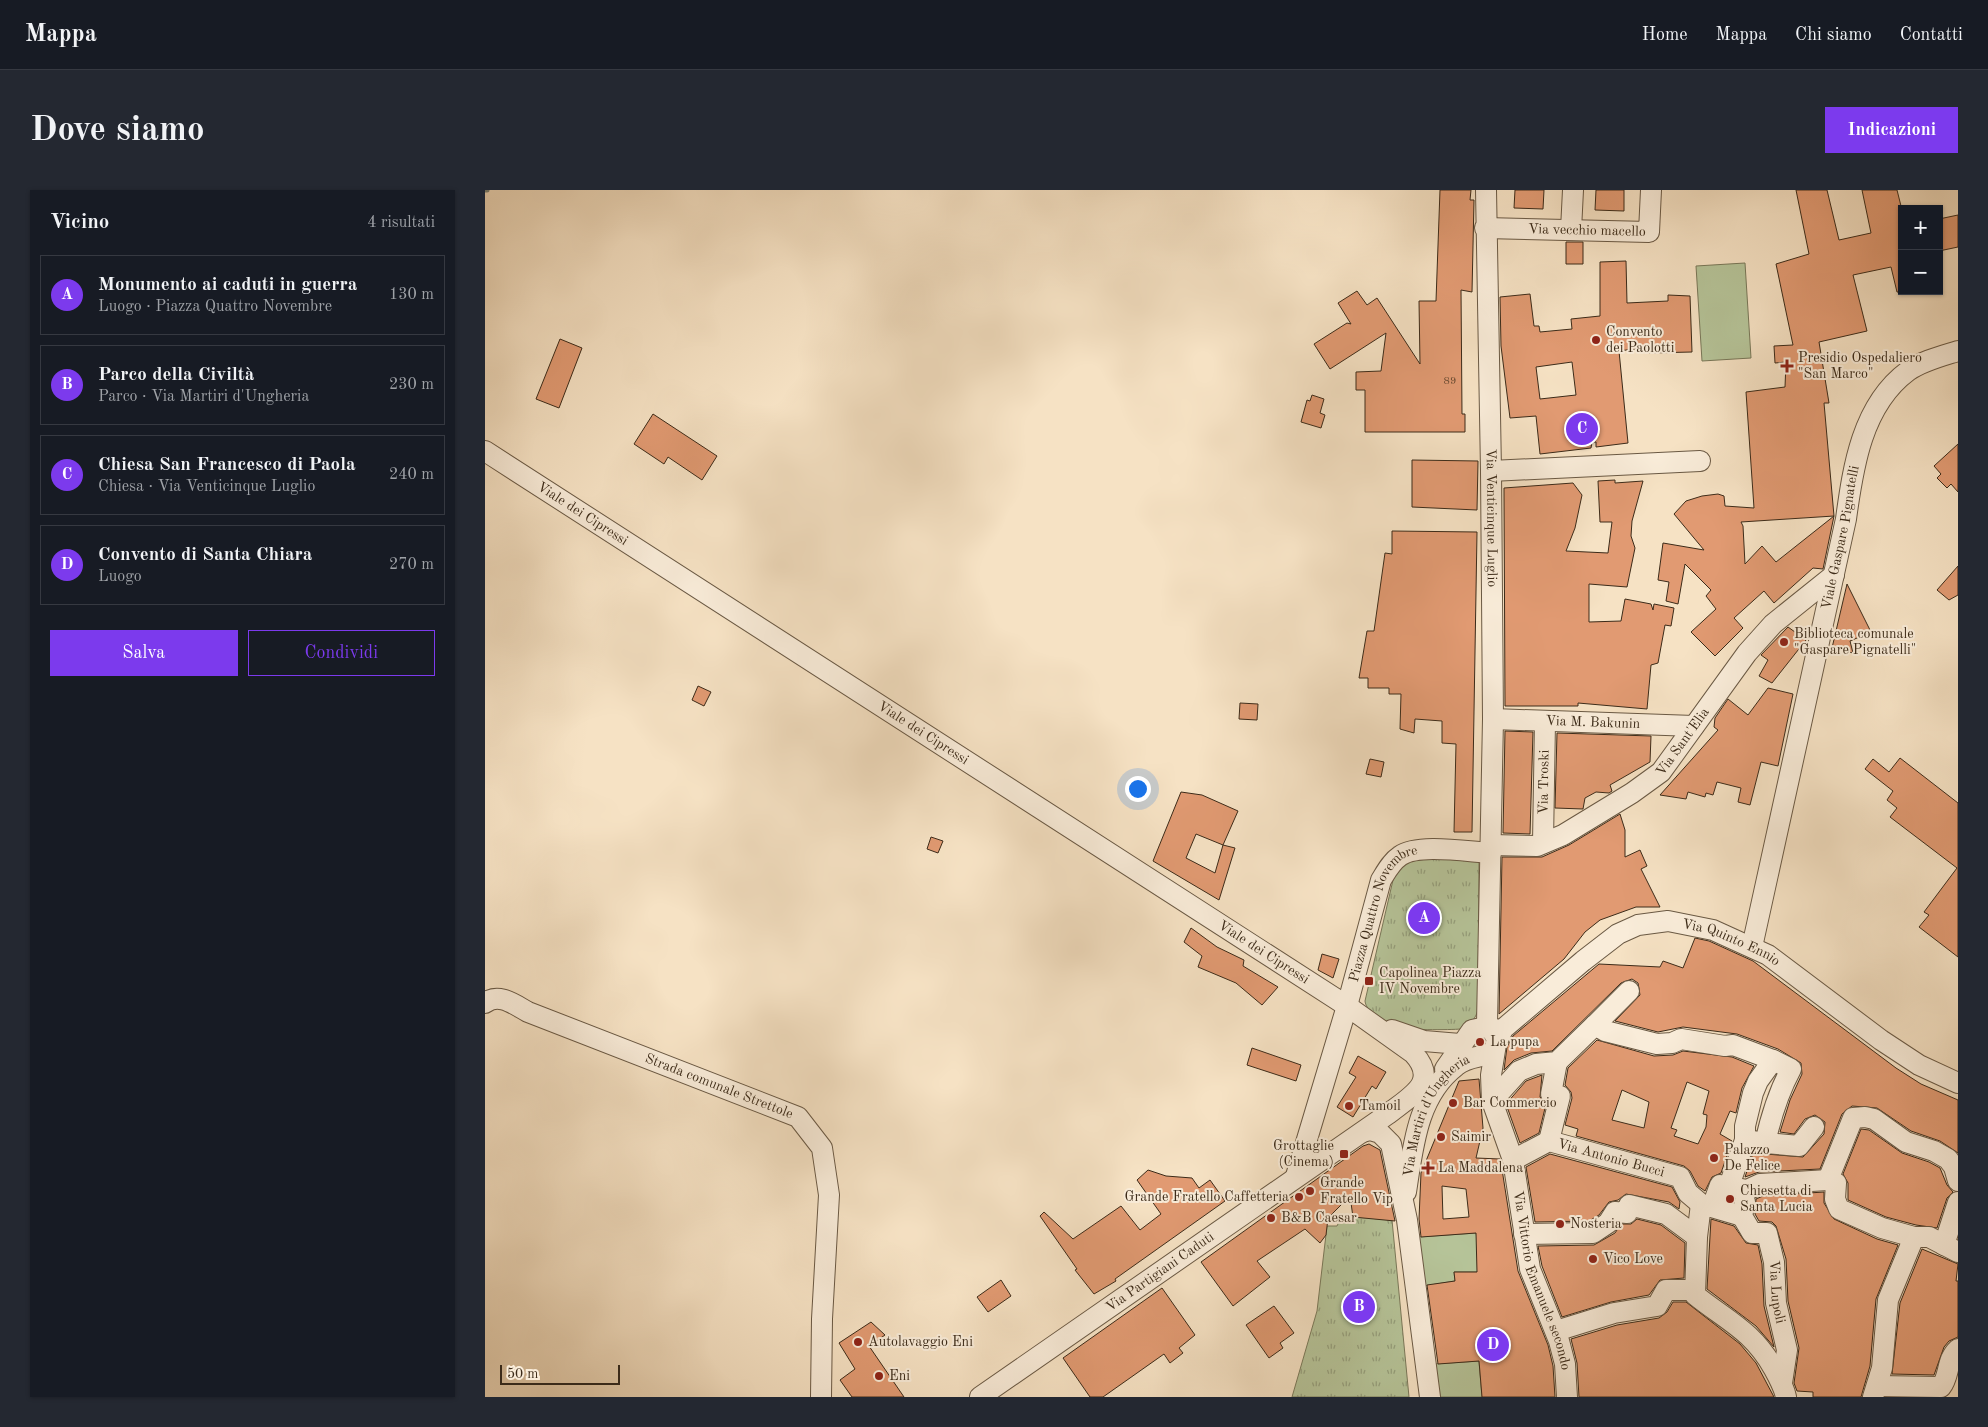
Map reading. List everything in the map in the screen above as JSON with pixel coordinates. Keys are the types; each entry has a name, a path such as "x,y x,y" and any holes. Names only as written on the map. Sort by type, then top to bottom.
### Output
{"street":[{"name":"Via Venticinque Luglio","path":"1486,190 1485,228 1491,471 1493,719 1491,849"},
{"path":"1571,230 1573,190"},
{"name":"Via vecchio macello","path":"1485,228 1649,232 1651,190"},
{"name":"Viale Gaspare Pignatelli","path":"1751,947 1846,519 1853,467 1864,433 1877,406 1894,383 1910,370 1958,351"},
{"name":"Viale dei Cipressi","path":"485,451 1354,1011"},
{"path":"1491,471 1699,461"},
{"name":"Via Sant'Elia","path":"1491,849 1537,846 1563,835 1632,793 1661,772 1747,652 1773,624 1833,575"},
{"name":"Via M. Bakunin","path":"1493,719 1694,726"},
{"name":"Via Troski","path":"1543,844 1545,721"},
{"path":"1491,849 1494,1033"},
{"name":"Piazza Quattro Novembre","path":"1296,1176 1354,1011 1375,896 1381,880 1391,864 1400,855 1418,850 1491,849"},
{"name":"Via Quinto Ennio","path":"1494,1033 1618,934 1638,925 1668,922 1713,930 1775,960 1881,1040 1919,1065 1958,1083"},
{"path":"1549,1141 1560,1096 1551,1094 1557,1062 1629,991"},
{"name":"Strada comunale Strettole","path":"485,1003 489,1000 502,998 528,1012 798,1118 822,1148 829,1195 822,1319 821,1397"},
{"path":"1354,1011 1424,1041 1460,1044 1443,1071 1363,1132"},
{"path":"1354,1011 1413,1053 1422,1063 1424,1078 1415,1092"},
{"path":"1595,1025 1605,1031 1657,1044 1672,1043 1681,1038 1725,1046 1733,1044 1791,1069 1773,1107 1765,1143"},
{"name":"Via Martiri d'Ungheria","path":"1404,1206 1419,1123 1434,1089 1455,1066 1470,1057 1485,1056 1494,1033 1481,1027 1472,1030 1460,1044"},
{"name":"Via Vittorio Emanuele secondo","path":"1494,1033 1491,1101 1513,1160 1524,1234 1535,1284 1556,1331 1565,1364 1567,1397"},
{"path":"1706,1205 1742,1216 1738,1188 1745,1140 1745,1126 1753,1093 1773,1060"},
{"path":"1491,1101 1519,1071 1537,1064 1557,1062"},
{"path":"1386,1136 1382,1129 1383,1123 1389,1114"},
{"path":"1828,1180 1853,1118 1865,1116 1906,1142 1948,1159 1954,1167 1958,1181"},
{"path":"1363,1132 1371,1130 1401,1142 1407,1140 1419,1123"},
{"path":"1745,1140 1799,1146 1814,1126"},
{"name":"Via Partigiani Caduti","path":"980,1397 1296,1176 1363,1132"},
{"name":"Via Martiri d'Ungheria","path":"1386,1136 1391,1144 1404,1206 1430,1397"},
{"name":"Via Antonio Bucci","path":"1513,1160 1549,1141 1680,1177 1688,1193 1706,1205"},
{"path":"1784,1390 1766,1354 1750,1335 1695,1294 1697,1237 1706,1205 1719,1187 1738,1188 1760,1184 1828,1180 1836,1183 1835,1199 1839,1209 1864,1222 1914,1237 1929,1237 1951,1249 1958,1202"},
{"path":"1524,1234 1593,1233 1608,1223 1615,1212 1627,1213 1629,1205 1666,1214 1697,1237"},
{"name":"Via Lupoli","path":"1742,1216 1752,1233 1767,1233 1776,1278 1776,1303 1787,1350 1784,1390"},
{"path":"1914,1237 1888,1300 1882,1368 1875,1392 1949,1390"},
{"path":"1556,1331 1614,1313 1657,1306 1666,1290 1695,1290"},
{"path":"1949,1390 1944,1383 1949,1362 1958,1349"}],"green space":[{"path":"1745,263 1751,358 1702,361 1696,266"},
{"path":"1423,858 1479,861 1478,1010 1472,1022 1460,1029 1427,1030 1395,1028 1376,1017 1365,1001 1393,880 1405,864"},
{"path":"1342,1216 1392,1220 1409,1397 1292,1397 1317,1311 1327,1226 1337,1226"},
{"path":"1476,1233 1483,1272 1454,1272 1455,1281 1424,1286 1418,1237"},
{"path":"1479,1361 1482,1397 1438,1397 1434,1364"}],"building":[{"path":"1440,190 1471,190 1470,200 1474,200 1472,292 1461,290 1462,414 1465,414 1465,432 1365,432 1365,390 1356,390 1356,372 1381,371 1386,333 1330,369 1314,344 1347,323 1351,324 1338,303 1357,291 1367,305 1377,298 1420,364 1419,301 1436,301"},
{"path":"1515,190 1544,190 1543,209 1514,208"},
{"path":"1596,190 1624,190 1624,211 1595,210"},
{"path":"1796,190 1827,190 1839,240 1871,233 1862,190 1897,190 1901,205 1898,205 1898,292 1891,267 1853,275 1867,331 1819,342 1829,403 1824,403 1834,516 1823,569 1813,568 1774,603 1764,591 1734,618 1743,628 1715,656 1691,632 1716,609 1706,596 1711,590 1685,564 1678,604 1666,601 1669,582 1658,580 1663,543 1704,550 1674,514 1686,501 1718,494 1724,496 1725,506 1754,508 1746,392 1785,387 1786,362 1775,363 1774,346 1793,345 1776,264 1809,254","holes":["1834,516 1776,562 1762,546 1745,564 1743,526 1741,522"]},
{"path":"1958,215 1958,247 1943,250 1943,218"},
{"path":"1566,242 1583,242 1583,264 1566,264"},
{"name":"Convento dei Paolotti","path":"1626,261 1627,303 1668,301 1668,295 1690,296 1692,352 1649,353 1649,347 1619,351 1628,443 1596,447 1596,442 1592,442 1591,448 1540,454 1536,416 1510,418 1501,346 1500,297 1530,294 1534,326 1539,326 1540,332 1572,329 1571,319 1600,316 1600,262","holes":["1572,362 1576,395 1540,399 1536,367"]},
{"path":"560,339 582,348 559,408 536,399"},
{"path":"1312,395 1324,399 1320,413 1325,415 1321,428 1301,422 1307,400 1310,401"},
{"path":"653,414 717,456 702,480 668,457 664,464 634,444"},
{"path":"1958,444 1958,492 1951,484 1947,488 1937,478 1941,474 1934,466"},
{"path":"1412,460 1478,461 1477,510 1412,507"},
{"path":"1615,480 1615,483 1643,481 1632,521 1631,536 1635,548 1627,587 1589,584 1589,622 1621,621 1625,599 1651,604 1653,610 1654,604 1674,608 1671,626 1665,625 1658,663 1651,665 1647,709 1578,703 1578,706 1505,706 1504,488 1573,483 1582,495 1575,528 1566,551 1608,553 1612,522 1600,522 1598,481"},
{"path":"1392,531 1477,532 1472,832 1454,832 1456,744 1442,743 1442,721 1415,719 1414,733 1400,729 1401,694 1389,694 1389,688 1368,688 1368,678 1359,678 1367,631 1374,631 1385,553 1392,554"},
{"path":"1958,566 1958,595 1949,600 1937,590"},
{"path":"1847,584 1871,632 1850,641 1853,653 1832,648"},
{"path":"1788,627 1806,640 1772,683 1759,676 1768,660 1761,655"},
{"path":"698,686 711,692 704,706 692,700"},
{"path":"1768,688 1793,694 1778,766 1761,762 1750,805 1738,802 1741,788 1717,782 1713,795 1706,793 1705,797 1688,792 1686,799 1660,795 1718,730 1714,727 1715,718 1728,699 1748,715"},
{"path":"1240,703 1258,704 1257,720 1239,719"},
{"path":"1505,731 1533,732 1530,834 1503,833"},
{"path":"1557,733 1651,736 1650,762 1610,785 1612,791 1609,793 1596,792 1585,798 1583,809 1555,808"},
{"path":"1900,758 1958,803 1958,957 1919,927 1929,915 1924,912 1957,868 1890,817 1897,808 1887,800 1893,791 1865,769 1873,759 1889,772"},
{"path":"1370,759 1384,762 1381,777 1366,774"},
{"path":"1181,792 1202,795 1238,811 1223,845 1235,848 1219,900 1153,861","holes":["1196,834 1223,845 1215,873 1186,858"]},
{"path":"1620,814 1625,830 1625,857 1640,850 1647,866 1641,869 1660,907 1636,907 1600,920 1585,932 1564,959 1499,1014 1502,857 1542,857 1569,845"},
{"path":"931,837 943,841 938,853 927,849"},
{"path":"1191,928 1217,947 1244,960 1243,966 1278,987 1262,1005 1236,983 1198,967 1202,956 1184,942"},
{"path":"1695,938 1709,941 1753,961 1896,1068 1921,1084 1958,1100 1958,1153 1940,1141 1911,1131 1877,1108 1852,1106 1842,1114 1820,1169 1759,1172 1745,1177 1753,1153 1803,1157 1824,1134 1825,1122 1815,1115 1805,1119 1794,1134 1780,1132 1790,1100 1802,1074 1801,1063 1778,1049 1737,1034 1683,1027 1658,1032 1615,1021 1640,995 1638,983 1632,979 1621,983 1552,1051 1531,1053 1514,1060 1504,1070 1507,1047 1513,1036 1599,964 1660,967 1663,961 1683,968"},
{"path":"1322,954 1339,959 1333,978 1318,970"},
{"path":"1597,1040 1654,1056 1673,1055 1683,1051 1732,1057 1754,1066 1742,1088 1736,1113 1730,1111 1720,1134 1732,1141 1721,1173 1712,1177 1705,1191 1698,1186 1690,1171 1684,1166 1576,1136 1578,1129 1565,1125 1572,1098 1571,1092 1565,1085 1568,1068","holes":["1687,1082 1709,1091 1703,1114 1707,1115 1706,1127 1698,1144 1674,1136 1677,1130 1671,1128","1622,1090 1649,1102 1644,1128 1612,1120"]},
{"path":"1252,1048 1301,1065 1296,1081 1247,1065"},
{"path":"1358,1056 1386,1072 1376,1089 1372,1086 1353,1117 1337,1107 1356,1077 1349,1073"},
{"path":"1542,1075 1540,1097 1546,1104 1539,1133 1520,1143 1506,1104 1526,1081"},
{"path":"1479,1079 1483,1128 1476,1158 1500,1159 1518,1271 1548,1345 1553,1366 1555,1397 1482,1397 1479,1361 1438,1364 1427,1285 1455,1281 1454,1272 1477,1272 1476,1233 1421,1237 1419,1219 1421,1173 1459,1081","holes":["1442,1186 1466,1189 1469,1217 1443,1219"]},
{"path":"1861,1129 1869,1130 1902,1153 1929,1162 1940,1168 1947,1185 1953,1192 1947,1198 1937,1228 1886,1217 1848,1200 1848,1183 1843,1174"},
{"path":"1369,1144 1380,1150 1395,1221 1353,1217 1350,1196 1328,1218 1326,1235 1320,1243 1305,1229 1257,1261 1270,1277 1233,1306 1201,1262 1363,1146"},
{"path":"1550,1154 1672,1187 1680,1202 1679,1209 1669,1202 1626,1194 1618,1200 1609,1202 1599,1215 1589,1221 1535,1222 1526,1167"},
{"path":"1148,1170 1166,1176 1192,1178 1199,1188 1210,1180 1225,1201 1115,1279 1116,1281 1094,1294 1075,1270 1077,1269 1040,1216 1044,1212 1073,1239 1121,1206 1140,1230 1161,1214 1137,1180"},
{"path":"1824,1192 1824,1203 1834,1219 1877,1239 1898,1245 1876,1299 1870,1366 1861,1397 1813,1397 1813,1392 1797,1391 1794,1383 1799,1348 1788,1301 1786,1259 1776,1226 1772,1222 1759,1221 1755,1214 1756,1199 1763,1196"},
{"path":"1637,1219 1661,1225 1685,1243 1684,1278 1660,1280 1649,1295 1611,1302 1562,1317 1542,1266 1538,1246 1594,1245 1615,1233 1621,1224 1631,1224"},
{"path":"1711,1219 1734,1226 1746,1243 1758,1245 1762,1264 1764,1306 1774,1347 1756,1326 1707,1289"},
{"path":"1922,1249 1958,1264 1956,1281 1958,1281 1958,1337 1949,1341 1944,1347 1934,1375 1892,1374 1900,1303"},
{"path":"1001,1280 1011,1296 988,1312 977,1297"},
{"path":"1162,1288 1195,1335 1179,1348 1183,1353 1170,1363 1164,1354 1103,1397 1090,1397 1063,1358"},
{"path":"1673,1302 1686,1302 1740,1344 1756,1363 1774,1397 1579,1397 1577,1363 1571,1339 1617,1325 1659,1318 1667,1312"},
{"path":"1274,1306 1294,1333 1280,1343 1283,1348 1269,1358 1246,1325"},
{"path":"871,1322 885,1335 869,1346 904,1397 852,1397 840,1380 855,1369 839,1343"}],"place":[{"name":"Convento dei Paolotti","path":"1596,340"},
{"name":"Presidio Ospedaliero \"San Marco\"","path":"1787,366"},
{"name":"Chiesa San Francesco di Paola","path":"1582,429"},
{"name":"Biblioteca comunale \"Gaspare Pignatelli\"","path":"1784,642"},
{"name":"Monumento ai caduti in guerra","path":"1424,918"},
{"name":"Capolinea Piazza IV Novembre","path":"1369,981"},
{"name":"La pupa","path":"1480,1042"},
{"name":"Bar Commercio","path":"1453,1103"},
{"name":"Tamoil","path":"1349,1106"},
{"name":"Saimir","path":"1441,1137"},
{"name":"Grottaglie (Cinema)","path":"1344,1154"},
{"name":"Palazzo De Felice","path":"1714,1158"},
{"name":"La Maddalena","path":"1428,1168"},
{"name":"Grande Fratello Vip","path":"1310,1191"},
{"name":"Grande Fratello Caffetteria","path":"1299,1197"},
{"name":"Chiesetta di Santa Lucia","path":"1730,1199"},
{"name":"B&B Caesar","path":"1271,1218"},
{"name":"Nosteria","path":"1560,1224"},
{"name":"Vico Love","path":"1593,1259"},
{"name":"Parco della Civiltà","path":"1359,1307"},
{"name":"Autolavaggio Eni","path":"858,1342"},
{"name":"Convento di Santa Chiara","path":"1493,1345"},
{"name":"Eni","path":"879,1376"}]}
